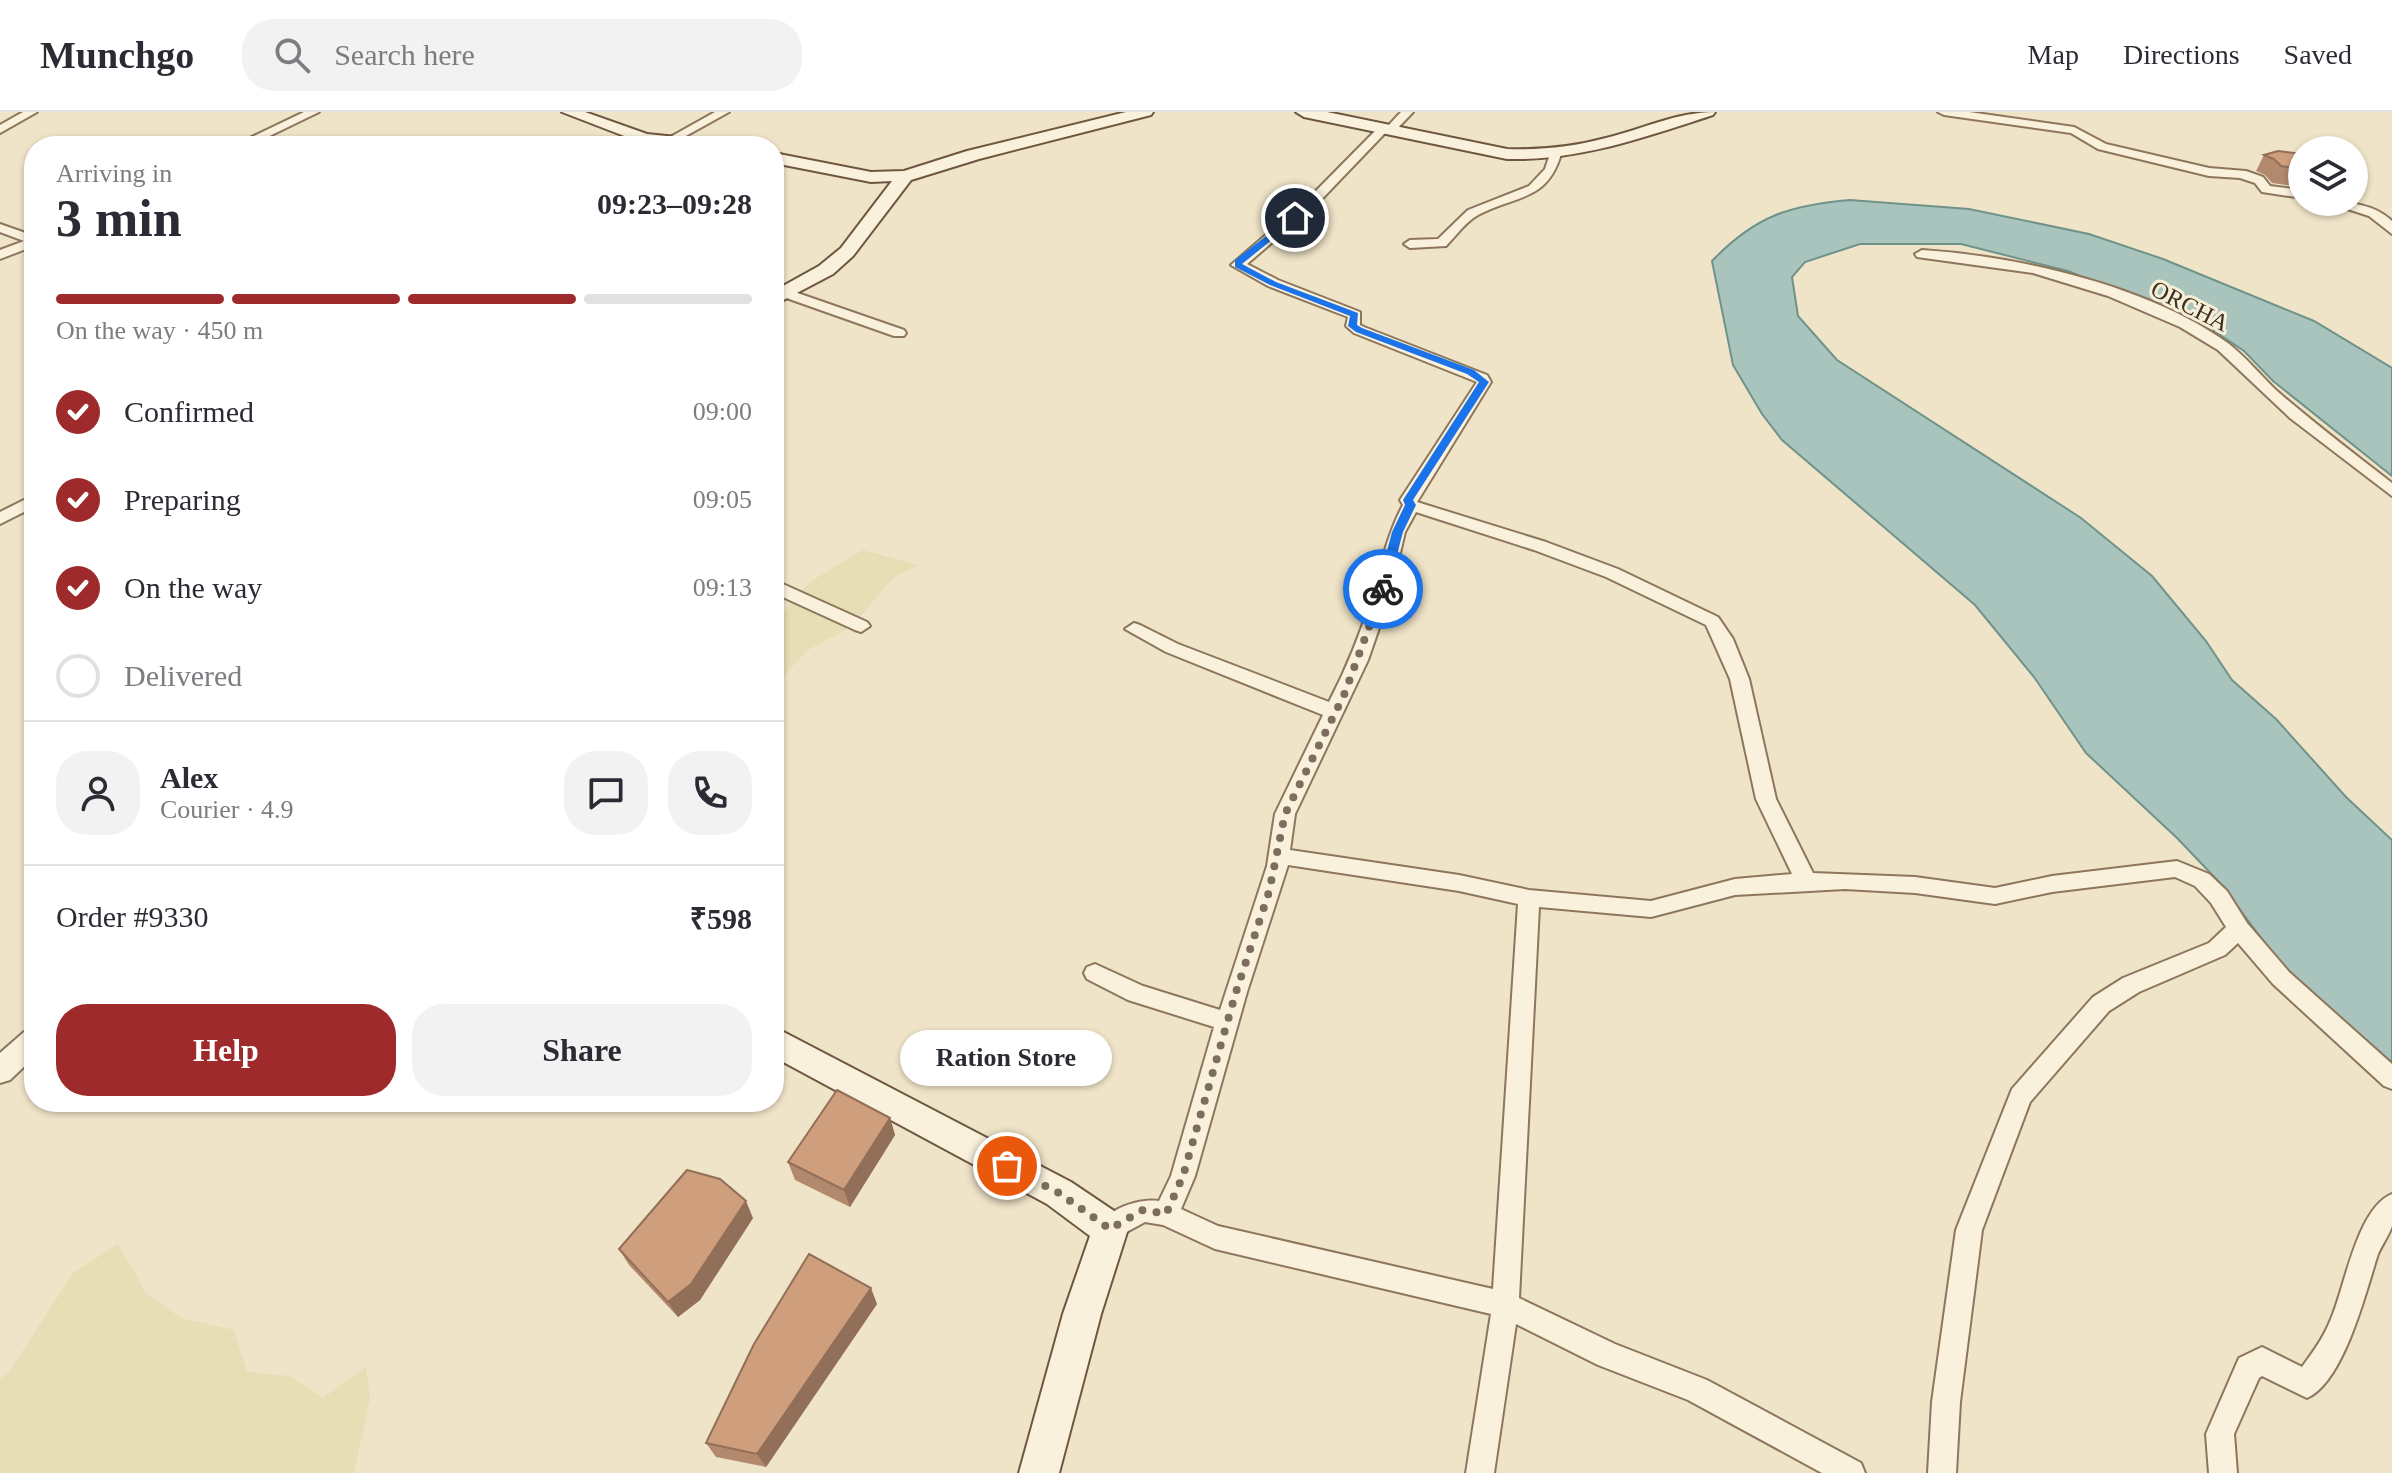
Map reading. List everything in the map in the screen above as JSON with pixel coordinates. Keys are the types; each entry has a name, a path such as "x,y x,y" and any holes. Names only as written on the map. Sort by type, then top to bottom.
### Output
{"main road":[{"path":"570,112 625,136"},
{"path":"784,160 871,177 905,176 973,155 1145,112"},
{"path":"1304,112 1507,154 1555,154 1585,149 1707,112"},
{"path":"784,292 826,270 847,252 905,176"},
{"path":"784,1046 1059,1193 1110,1229 1082,1314 1039,1473"}],"street":[{"path":"0,130 31,112"},
{"path":"261,136 313,112"},
{"path":"678,136 723,112"},
{"path":"1407,112 1314,200 1238,265 1273,283 1355,315 1353,326 1359,330 1482,378 1484,382 1412,492 1408,500 1411,505 1540,546 1612,573 1712,621 1723,635 1740,684 1762,785 1777,825 1807,882"},
{"path":"1944,112 2074,130 2102,147 2209,172 2242,174 2259,180 2266,189 2288,192"},
{"path":"1410,244 1441,243 1470,214 1529,193 1547,175 1555,154"},
{"path":"2368,210 2383,218 2392,230"},
{"path":"0,228 24,237"},
{"path":"0,255 24,245"},
{"name":"ORCHA","path":"1922,254 1965,255 2064,278 2126,299 2201,334 2226,349 2264,387 2392,491"},
{"path":"784,297 899,333"},
{"path":"1166,1214 1183,1176 1279,856 1285,814 1370,631 1397,532 1411,505"},
{"path":"0,519 24,506"},
{"path":"784,591 861,626"},
{"path":"1134,629 1172,648 1335,712"},
{"path":"1279,856 1459,883 1529,898 1651,909 1735,887 1807,882 1915,885 1995,896 2052,884 2177,869 2202,880 2219,897 2239,929 2281,978 2392,1079"},
{"path":"1480,1473 1504,1304 1529,898"},
{"path":"1942,1473 1946,1402 1969,1230 2020,1096 2101,1004 2131,985 2217,949 2239,929"},
{"path":"1095,973 1136,993 1228,1022"},
{"path":"0,1071 24,1049"},
{"path":"2223,1473 2220,1434 2249,1368 2262,1361 2307,1384 2338,1336 2376,1232 2384,1214 2392,1206"},
{"path":"1110,1229 1143,1210 1166,1214 1215,1237 1504,1304 1608,1355 1697,1390 1851,1473"}],"shaded area":[{"path":"863,550 918,565 894,577 851,627 808,650 784,675 784,612 811,581"},
{"path":"118,1244 146,1293 181,1318 234,1330 247,1372 290,1376 323,1398 366,1367 370,1399 354,1473 0,1473 0,1379 9,1372 73,1273"}],"water":[{"path":"1850,200 1969,209 2089,234 2163,259 2314,321 2392,368 2392,476 2273,381 2244,351 2214,331 2068,271 1961,244 1860,244 1805,262 1792,277 1798,316 1837,360 2081,518 2152,576 2206,641 2232,680 2276,719 2346,797 2392,840 2392,1074 2297,986 2219,882 2086,753 2034,677 1975,605 1782,440 1762,414 1733,365 1712,261 1759,223 1809,205"}],"building":[{"path":"2288,152 2288,167 2281,166 2264,155"},
{"path":"837,1090 890,1118 844,1190 788,1162"},
{"path":"687,1170 720,1179 746,1201 691,1284 668,1302 619,1249"},
{"path":"809,1254 871,1288 757,1454 706,1443 754,1344"}],"way so far":[{"path":"1007,1166 1059,1193 1110,1229 1143,1210 1166,1214 1183,1176 1236,992 1262,918 1277,866 1285,814 1344,695 1383,589"}],"place":[{"name":"Ration Store","path":"1007,1166"}],"route":[{"path":"1295,218 1238,261 1238,265 1273,283 1355,315 1353,326 1359,330 1470,372 1484,382 1408,500 1411,505 1397,532 1383,589"}]}
